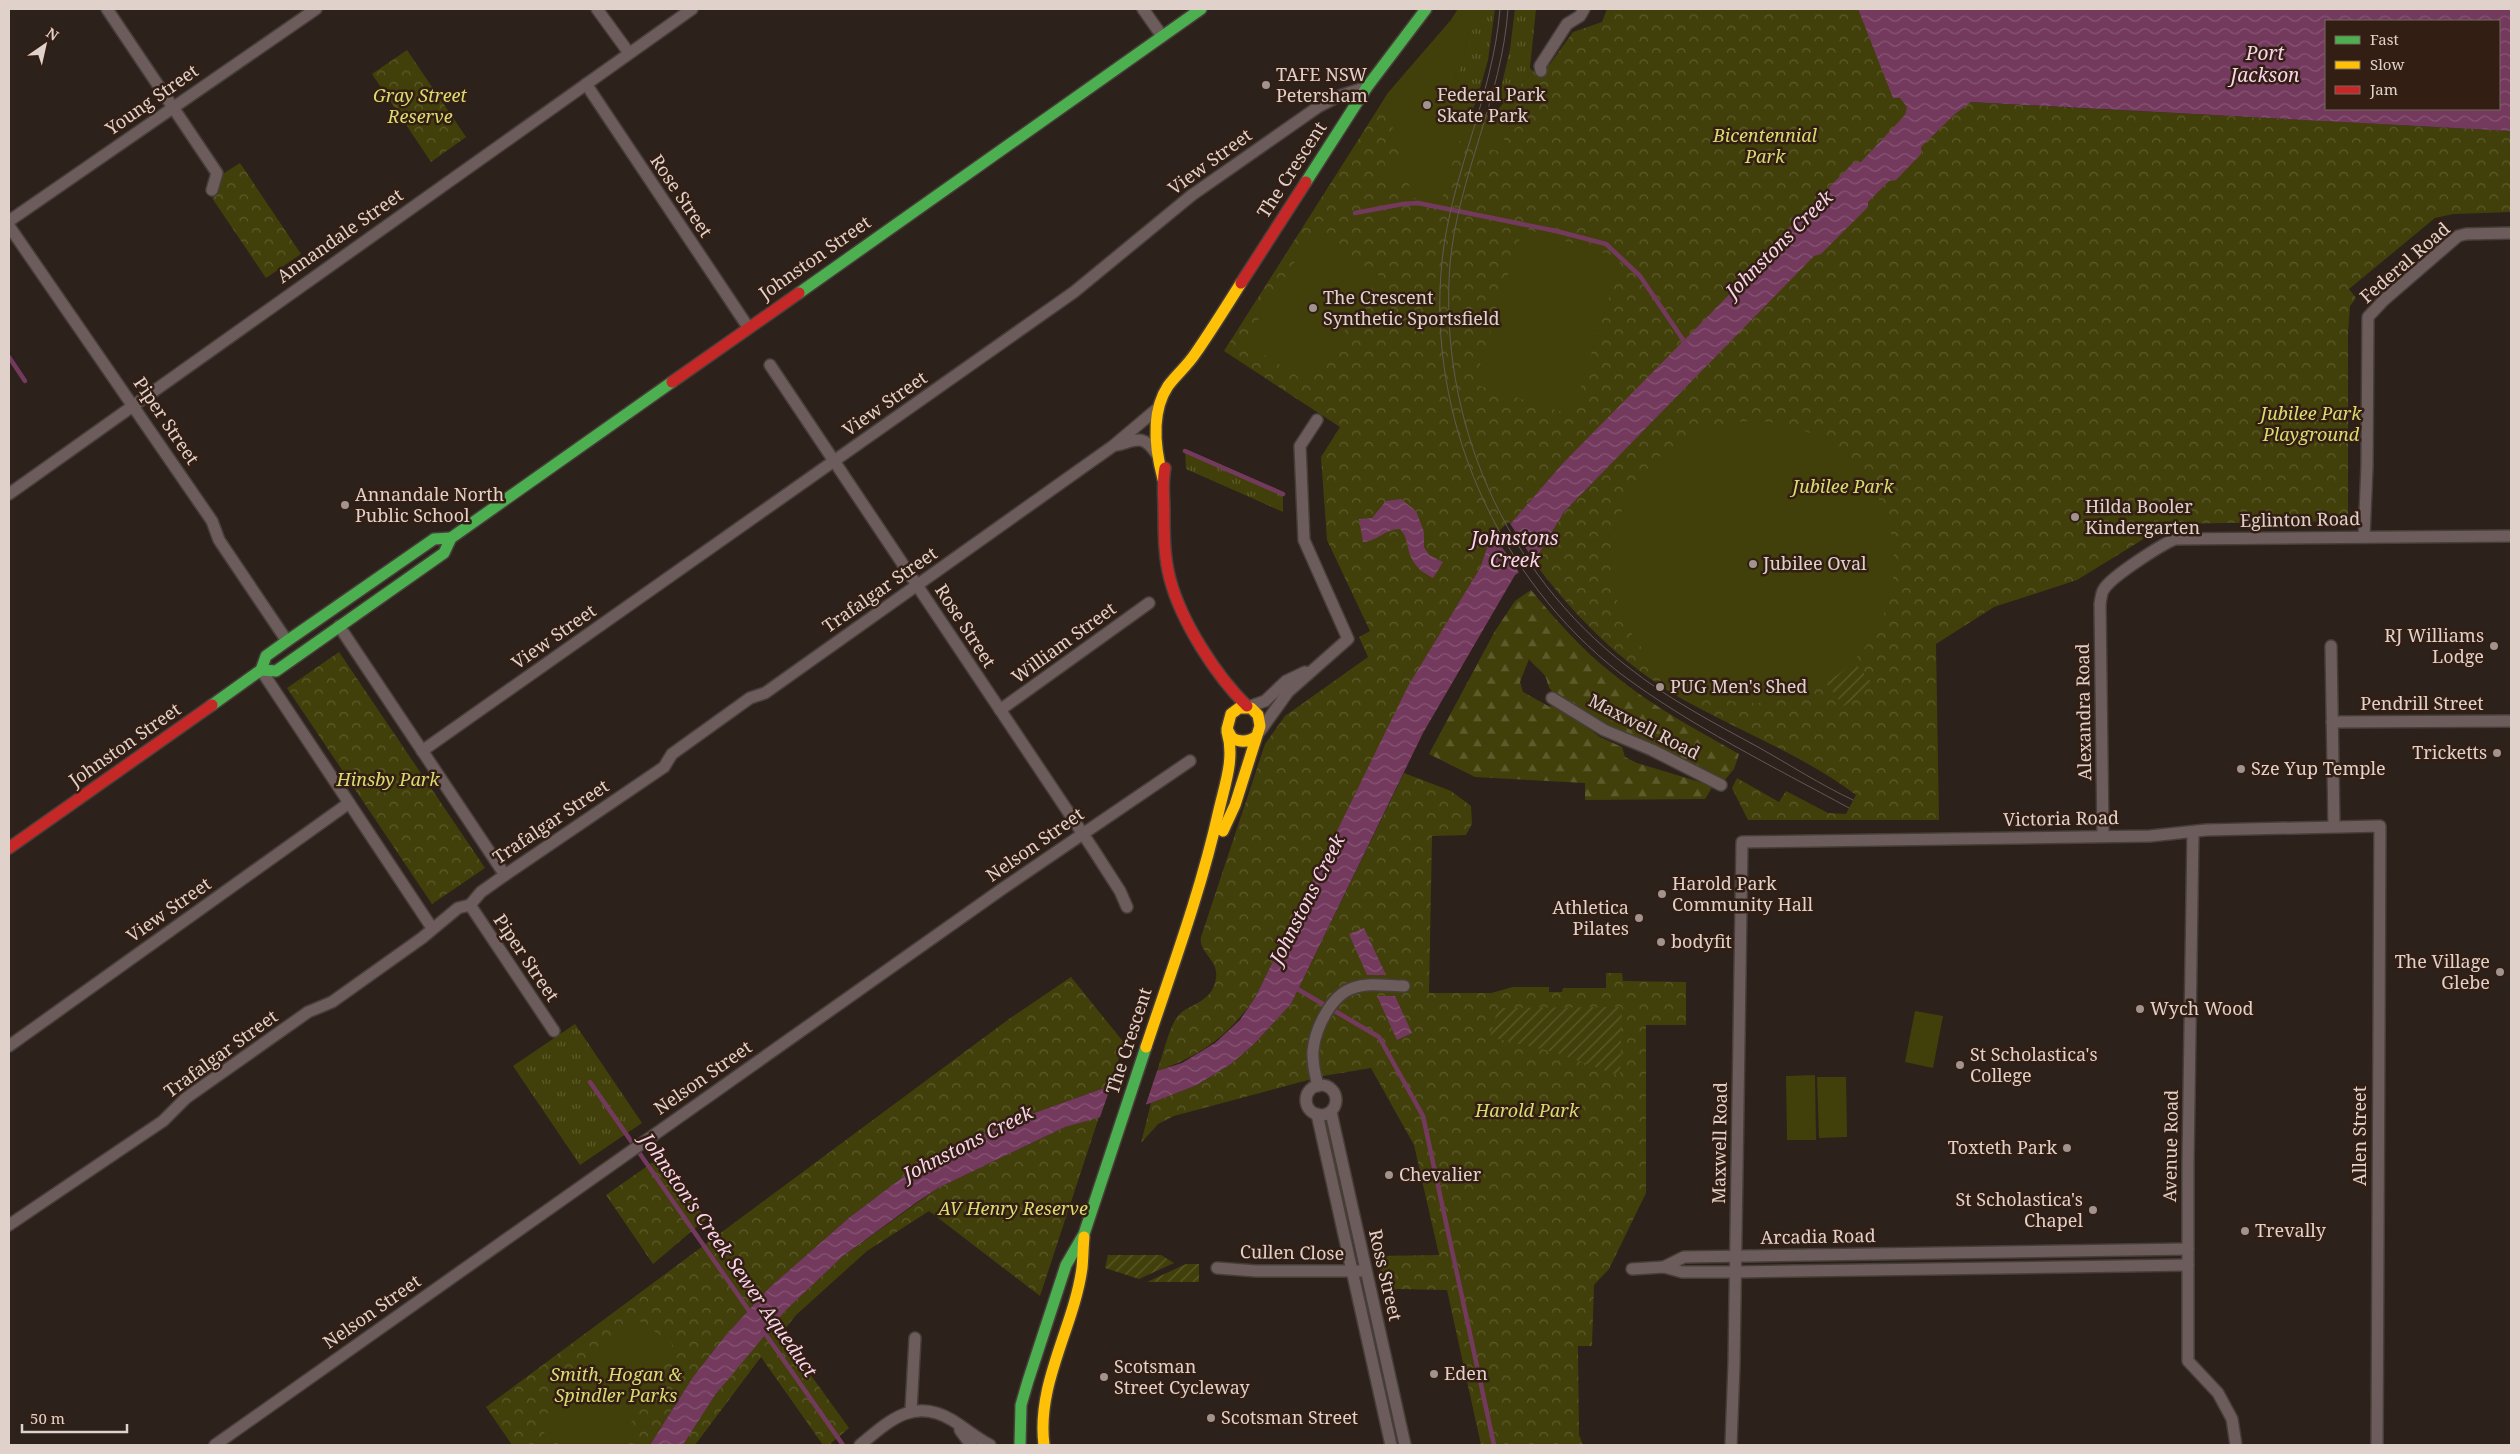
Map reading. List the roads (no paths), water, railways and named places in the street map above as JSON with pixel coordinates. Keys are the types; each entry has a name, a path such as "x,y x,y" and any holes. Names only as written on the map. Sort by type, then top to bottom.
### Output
{"main road":[{"name":"Johnston Street","path":"261,670 276,671 444,553 451,538 1200,9"},
{"name":"The Crescent","path":"1247,707 1232,692 1205,651 1170,582 1163,479 1158,456 1158,408 1165,392 1194,356 1367,87 1426,9"},
{"name":"The Crescent","path":"1163,479 1167,451 1168,420 1173,402 1194,356"},
{"name":"Johnston Street","path":"9,848 261,670 266,656 287,641 434,539 451,538"},
{"name":"The Crescent","path":"1020,1445 1021,1405 1028,1381 1066,1265 1084,1234 1208,859 1228,772 1231,745 1222,701 1205,651"},
{"path":"1247,707 1255,711 1259,718 1257,735 1249,741 1241,742 1232,738 1227,731 1226,723 1232,712 1238,708 1247,707"},
{"name":"The Crescent","path":"1208,859 1235,805 1257,735"},
{"name":"The Crescent","path":"1044,1445 1044,1408 1053,1368 1082,1269 1084,1234"}],"street":[{"path":"107,9 218,173 212,190"},
{"name":"Young Street","path":"9,221 316,9"},
{"path":"598,9 629,53"},
{"name":"Annandale Street","path":"9,494 133,403 692,9"},
{"path":"1143,9 1162,36"},
{"path":"1541,71 1540,66 1567,24 1580,16 1584,9"},
{"name":"Rose Street","path":"586,84 748,327"},
{"name":"View Street","path":"422,751 1074,292 1192,195 1325,103 1367,87"},
{"name":"Piper Street","path":"9,226 133,403 212,521 219,540 287,641"},
{"name":"Federal Road","path":"2364,537 2367,467 2367,320 2371,312 2458,236 2466,234 2511,233"},
{"name":"Rose Street","path":"770,365 1082,833 1120,891 1127,907"},
{"name":"Trafalgar Street","path":"9,1226 163,1121 186,1098 308,1012 332,1002 458,908 470,905 481,892 664,767 672,754 750,698 765,693 918,585 1113,446 1158,408"},
{"path":"1257,735 1288,692 1348,639 1304,540 1300,446 1317,420"},
{"name":"Trafalgar Street","path":"1113,446 1143,439 1148,442 1158,456"},
{"name":"Eglinton Road","path":"2104,588 2144,557 2175,539 2511,536"},
{"name":"Alexandra Road","path":"2103,836 2100,604 2104,588"},
{"name":"William Street","path":"1000,710 1149,603"},
{"path":"338,626 505,875"},
{"path":"2332,646 2334,826"},
{"path":"1247,707 1267,700 1289,679 1314,669"},
{"path":"261,670 432,928"},
{"name":"Maxwell Road","path":"1552,698 1604,730 1652,750 1721,785"},
{"name":"Pendrill Street","path":"2332,722 2511,720"},
{"name":"Nelson Street","path":"215,1445 1082,833 1190,761"},
{"name":"View Street","path":"9,1046 350,803"},
{"name":"Victoria Road","path":"1742,842 2150,836 2193,832 2380,826"},
{"name":"Allen Street","path":"2377,1445 2380,826"},
{"name":"Avenue Road","path":"2193,832 2188,1361 2218,1394 2232,1419 2236,1445"},
{"name":"Maxwell Road","path":"1731,1445 1736,1272 1742,842"},
{"name":"Piper Street","path":"470,905 554,1031"},
{"path":"1318,1086 1313,1050 1318,1032 1334,1001 1347,990 1357,986 1404,986"},
{"name":"Ross Street","path":"1392,1445 1317,1114 1310,1109 1306,1098 1310,1090 1318,1086 1327,1087 1334,1092 1335,1104 1330,1112 1405,1445"},
{"path":"1317,1114 1330,1112"},
{"name":"Arcadia Road","path":"1664,1267 1684,1257 2188,1249"},
{"path":"2070,1251 2070,1267"},
{"path":"1975,1252 1975,1268"},
{"name":"Arcadia Road","path":"1632,1268 1664,1267 1682,1272 1736,1272 2188,1264"},
{"name":"Cullen Close","path":"1217,1268 1241,1271 1366,1271"},
{"path":"911,1410 915,1338"},
{"path":"860,1445 893,1419 911,1410 931,1412 953,1420 990,1445"},
{"path":"953,1420 971,1445"}],"water":[{"path":"1858,9 2511,9 2511,131 1971,102 1956,113 1921,147 1921,154 1896,180 1889,181 1868,202 1868,207 1821,254 1814,256 1564,512 1534,562 1515,575 1423,733 1291,1004 1254,1044 1231,1064 1197,1085 1151,1103 1065,1127 938,1188 843,1256 786,1310 715,1395 683,1445 650,1445 693,1377 725,1336 770,1287 850,1217 915,1168 1009,1122 1182,1063 1215,1043 1240,1020 1256,996 1408,686 1480,568 1488,545 1512,522 1563,463 1788,235 1787,230 1854,162 1861,162 1905,115 1907,107 1900,98 1893,98"},
{"path":"1401,499 1416,511 1424,532 1424,547 1429,555 1443,562 1433,578 1416,565 1410,555 1405,536 1400,529 1363,542 1359,519 1372,518 1386,501"},
{"path":"1364,928 1386,975 1367,975 1349,934"},
{"path":"1377,996 1395,996 1412,1033 1397,1040"}],"waterway":[{"path":"1355,213 1418,203 1556,231 1606,244 1640,276 1686,344"},
{"path":"9,357 25,381"},
{"path":"1185,451 1283,494"},
{"path":"1294,987 1379,1037 1423,1116 1494,1445"},
{"name":"Johnston's Creek Sewer Aqueduct","path":"590,1082 752,1315"},
{"name":"Johnston's Creek Sewer Aqueduct","path":"762,1329 843,1445"}],"tram line":[{"path":"1500,9 1489,73 1454,197 1442,261 1440,320 1446,378 1459,435 1479,490 1506,542 1538,591 1577,635 1621,674 1647,693 1703,728 1849,808"},
{"path":"1508,9 1498,74 1462,199 1450,264 1449,322 1455,379 1468,434 1488,488 1514,538 1546,586 1584,629 1628,667 1659,690 1692,710 1853,800"}],"place":[{"name":"TAFE NSW Petersham","path":"1266,85"},
{"name":"Federal Park Skate Park","path":"1427,105"},
{"name":"The Crescent Synthetic Sportsfield","path":"1313,308"},
{"name":"Annandale North Public School","path":"345,505"},
{"name":"Hilda Booler Kindergarten","path":"2075,517"},
{"name":"Jubilee Oval","path":"1753,564"},
{"name":"RJ Williams Lodge","path":"2494,646"},
{"name":"PUG Men's Shed","path":"1660,687"},
{"name":"Tricketts","path":"2497,753"},
{"name":"Sze Yup Temple","path":"2241,769"},
{"name":"Harold Park Community Hall","path":"1662,894"},
{"name":"Athletica Pilates","path":"1639,918"},
{"name":"bodyfit","path":"1661,942"},
{"name":"The Village Glebe","path":"2500,972"},
{"name":"Wych Wood","path":"2140,1009"},
{"name":"St Scholastica's College","path":"1960,1065"},
{"name":"Toxteth Park","path":"2067,1148"},
{"name":"Chevalier","path":"1389,1175"},
{"name":"St Scholastica's Chapel","path":"2093,1210"},
{"name":"Trevally","path":"2245,1231"},
{"name":"Eden","path":"1434,1374"},
{"name":"Scotsman Street Cycleway","path":"1104,1377"},
{"name":"Scotsman Street","path":"1211,1418"}],"water label":[{"name":"Port Jackson","path":"2265,64"},
{"name":"Johnstons Creek","path":"1779,244"},
{"name":"Johnstons Creek","path":"1515,549"},
{"name":"Johnstons Creek","path":"1307,899"},
{"name":"Johnstons Creek","path":"968,1143"}],"park label":[{"name":"Gray Street Reserve","path":"420,106"},
{"name":"Bicentennial Park","path":"1765,146"},
{"name":"Jubilee Park Playground","path":"2311,424"},
{"name":"Jubilee Park","path":"1843,487"},
{"name":"Hinsby Park","path":"388,780"},
{"name":"Harold Park","path":"1527,1111"},
{"name":"AV Henry Reserve","path":"1013,1209"},
{"name":"Smith, Hogan & Spindler Parks","path":"616,1385"}]}
